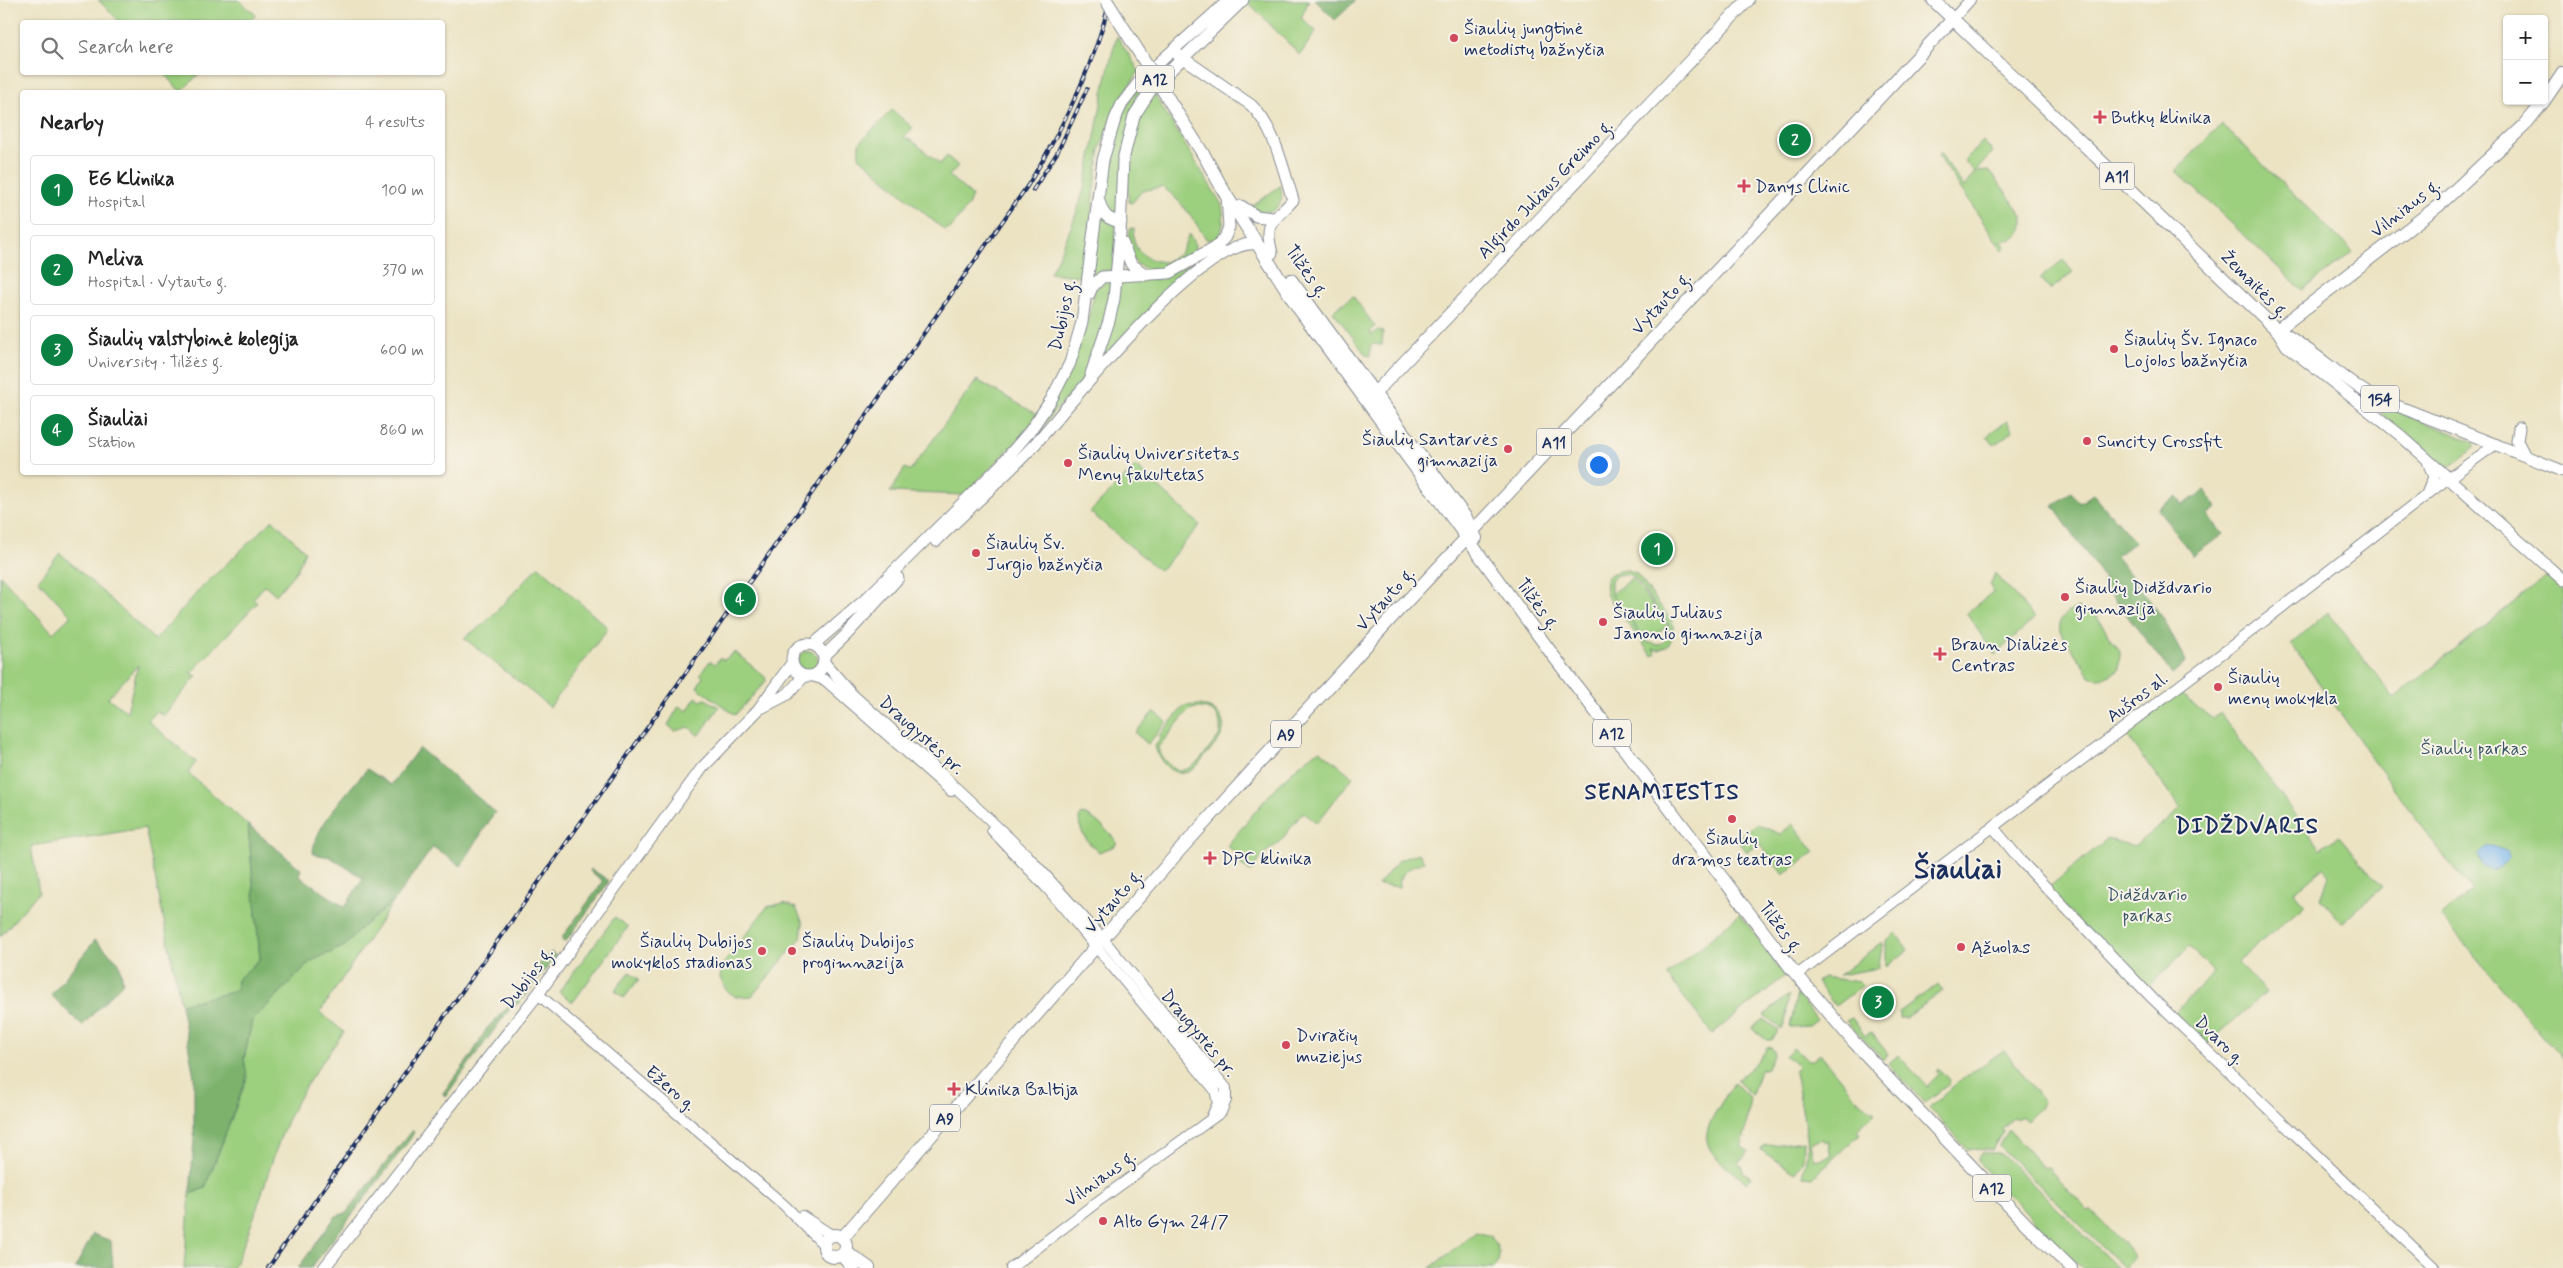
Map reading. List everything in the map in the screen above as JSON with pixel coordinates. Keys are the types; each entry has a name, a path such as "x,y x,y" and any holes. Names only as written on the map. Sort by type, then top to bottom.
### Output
{"highway":[{"name":"Tilžės g.","path":"1106,0 1205,157 1226,195 1299,308 1466,518 1469,533 1498,578 1555,658 1797,975 1853,1041 2026,1224 2071,1268"},
{"name":"Algirdo Juliaus Greimo g.","path":"1370,397 1748,0"},
{"name":"Žemaitės g.","path":"1933,0 2277,330"},
{"name":"Vytauto g.","path":"838,1237 1100,943 1180,850 1469,533 1953,19"},
{"name":"Vilniaus g.","path":"2548,95 2563,73"},
{"name":"Vilniaus g.","path":"2277,330 2438,206 2524,126 2541,105"},
{"name":"Tilžės g.","path":"1205,157 1241,206 1370,397"},
{"name":"A9","path":"825,1246 826,1242 838,1237"},
{"name":"Ežero g.","path":"838,1237 845,1241 844,1253 854,1268"},
{"name":"Ežero g.","path":"825,1246 829,1255 838,1257 844,1253"},
{"name":"Ežero g.","path":"844,1253 869,1268"}],"main road":[{"name":"Dubijos g.","path":"813,645 838,625 905,561 1000,466 1030,431 1051,400 1068,367 1077,343 1085,302 1098,196 1110,132 1122,104 1142,78 1229,0"},
{"path":"1089,380 1109,321 1117,274 1121,228 1123,160 1132,122 1142,102 1152,88 1243,0"},
{"name":"Vytauto g.","path":"1953,19 1970,0"},
{"path":"1199,42 1197,58 1208,74"},
{"path":"1174,51 1251,105 1260,115 1269,132 1293,200 1273,218 1267,231 1272,253"},
{"path":"824,659 820,649 806,644 796,649 792,663 794,670 808,676 820,671 824,659 888,588 1035,443 1089,380 1210,257 1229,227 1226,195"},
{"path":"1098,196 1104,214 1121,228 1127,258 1135,268 1146,275"},
{"path":"1241,206 1256,216 1273,218"},
{"path":"1085,302 1097,280 1107,275 1163,274 1244,244 1257,244"},
{"name":"154","path":"2277,330 2294,340 2345,380 2372,396 2563,471"},
{"name":"Žemaitės g.","path":"2277,330 2287,346 2450,477 2563,580"},
{"path":"2519,428 2517,441 2525,456"},
{"name":"Aušros al.","path":"1797,975 2228,649 2427,494 2496,444"},
{"path":"2424,455 2432,468 2434,477 2427,494"},
{"name":"Draugystės pr.","path":"824,659 853,695 1001,828 1226,1088 1225,1106 1221,1112 1211,1118"},
{"name":"Dubijos g.","path":"324,1268 538,994 702,768 758,710 792,663"},
{"name":"Dubijos g.","path":"758,710 788,694 808,676"},
{"name":"Draugystės pr.","path":"808,676 825,680 996,834 1100,943"},
{"name":"Dvaro g.","path":"1993,826 2027,868 2152,998 2435,1268"},
{"name":"Ežero g.","path":"538,994 576,1030 784,1205 825,1246"},
{"name":"Vilniaus g.","path":"1011,1268 1211,1118"},
{"name":"Ežero g.","path":"784,1205 838,1237"}],"green space":[{"path":"98,0 239,0 256,15 251,20 118,20"},
{"path":"1309,0 1301,18 1316,31 1300,55 1247,1"},
{"path":"1315,0 1356,0 1335,20"},
{"path":"1117,36 1139,71 1119,102 1100,148 1084,277 1050,273 1070,230 1082,197 1107,73"},
{"path":"165,75 198,75 183,90 179,90"},
{"path":"1145,80 1149,86 1145,90 1117,212 1111,215 1104,204 1109,155 1124,109"},
{"path":"1153,92 1222,205 1223,223 1216,239 1207,240 1181,204 1162,187 1142,191 1132,203 1129,202 1126,166 1138,117"},
{"path":"892,110 913,128 904,137 914,142 940,164 947,156 958,166 949,176 972,196 968,206 950,229 944,230 859,157 859,143"},
{"path":"2221,124 2353,252 2302,290 2176,171"},
{"path":"1983,141 1993,152 1975,172 1964,161"},
{"path":"1940,153 1964,187 1975,172 1988,171 1993,174 2021,214 2023,225 2020,233 2012,239 2001,240 2006,247 2002,250 1938,155"},
{"path":"1280,186 1281,200 1279,206 1274,210 1263,213 1250,207"},
{"path":"1099,215 1116,224 1113,270 1100,271 1091,279"},
{"path":"1131,228 1134,229 1133,237 1138,249 1142,254 1153,260 1167,262 1177,256 1182,250 1189,234 1195,245 1194,251 1175,266 1150,271 1135,263 1128,241"},
{"path":"1203,259 1205,260 1100,365 1120,277 1157,279"},
{"path":"2063,260 2073,272 2050,290 2040,278"},
{"path":"1111,277 1109,302 1085,377 1022,449 1086,328 1095,289"},
{"path":"1353,296 1375,327 1370,332 1372,335 1378,330 1383,331 1382,345 1371,344 1370,356 1366,355 1333,311"},
{"path":"977,380 1038,415 1020,438 964,495 890,492 905,468 910,471"},
{"path":"2369,400 2474,442 2475,448 2449,467 2444,467 2386,418"},
{"path":"2007,421 2013,431 1994,445 1987,436"},
{"path":"1136,466 1200,525 1160,571 1090,512"},
{"path":"2205,490 2217,507 2208,515 2223,534 2193,556 2158,509 2177,496 2183,505"},
{"path":"2071,492 2080,503 2093,494 2135,542 2116,556 2163,618 2186,662 2172,674 2102,583 2105,580 2053,506"},
{"path":"273,520 305,551 297,570 276,595 265,585 253,599 257,603 191,673 197,676 163,716 157,711 148,721 196,762 188,773 248,825 260,959 237,980 237,991 181,1004 145,828 31,846 39,892 0,937 0,575 53,633 71,616 38,580 60,553 155,640 201,588","holes":["138,665 127,712 108,698"]},
{"path":"539,566 608,628 550,707 464,638 485,623"},
{"path":"1628,570 1637,574 1673,623 1673,636 1668,646 1659,650 1653,649 1656,653 1652,656 1607,596 1605,584 1608,576 1616,572","holes":["1627,574 1634,577 1669,625 1668,637 1659,645 1646,642 1611,594 1611,580 1617,575"]},
{"name":"Šiaulių parkas","path":"2553,571 2563,580 2563,1060 2441,916 2472,890 2433,843 2291,644 2328,612 2394,698"},
{"path":"1995,573 2035,618 1995,655 1966,613 1993,592 1990,585"},
{"path":"1632,578 1668,625 1646,641 1611,594"},
{"path":"2077,608 2094,613 2120,651 2119,669 2109,676 2098,678 2090,676 2060,631 2060,622 2064,616 2069,611"},
{"path":"808,651 815,654 818,661 815,668 808,671 801,668 798,661 801,654"},
{"path":"735,652 765,677 766,681 735,715 697,687 703,677 700,674 710,661 715,664 720,658 724,660"},
{"name":"Didždvario parkas","path":"2179,693 2213,719 2220,713 2320,849 2339,836 2382,887 2342,923 2321,898 2329,876 2323,868 2294,892 2305,905 2237,962 2266,992 2204,1047 2171,1016 2214,972 2189,947 2145,990 2047,889 2107,839 2135,846 2181,809 2125,733"},
{"path":"696,697 701,701 705,699 719,707 699,736 689,727 675,731 668,725 679,706 687,711"},
{"path":"1196,705 1214,710 1222,719 1223,731 1215,745 1198,765 1188,772 1182,773 1171,770 1163,762 1155,746 1160,739 1158,737 1184,706","holes":["1202,708 1213,712 1219,719 1219,736 1203,756 1190,768 1183,770 1175,769 1163,758 1158,747 1189,710"]},
{"path":"1154,711 1167,722 1148,744 1135,733"},
{"path":"419,748 495,812 461,866 433,847 394,901 361,928 345,946 311,961 252,1021 244,1059 247,1077 205,1188 190,1194 194,1140 194,1077 181,1004 236,991 237,980 260,959 248,825 301,869 299,876 345,907 363,878 330,857 313,854 314,844 319,833 334,809 367,769 391,785"},
{"path":"1320,750 1353,777 1317,823 1303,812 1279,843 1265,853 1251,872 1240,864 1243,858 1227,846 1283,780"},
{"path":"1082,814 1092,818 1101,825 1117,842 1115,846 1099,852 1091,845 1079,823 1079,818"},
{"path":"1757,824 1780,834 1793,824 1815,852 1783,875 1760,843 1747,852 1736,838"},
{"path":"1419,853 1424,862 1404,873 1399,887 1378,885 1399,860"},
{"path":"591,869 608,880 608,883 566,941 562,941 563,936 602,883 602,880 590,871"},
{"path":"394,901 320,1012 344,1032 293,1108 275,1152 247,1236 233,1268 184,1268 190,1194 205,1188 247,1078 244,1059 252,1021 311,961 345,946 361,928"},
{"name":"Šiaulių Dubijos mokyklos stadionas","path":"784,903 796,908 803,923 801,938 752,996 736,997 726,990 720,978 723,964 767,907"},
{"path":"1740,914 1785,976 1712,1034 1667,975"},
{"path":"615,917 628,927 573,1002 559,992"},
{"path":"1896,933 1908,950 1886,967 1886,941"},
{"path":"95,940 119,962 123,982 82,1026 51,995"},
{"path":"1883,942 1878,968 1839,975"},
{"path":"551,952 556,956 521,1001 508,1011 445,1097 443,1093 471,1056 487,1028 518,997 532,978 536,968"},
{"path":"630,972 639,979 624,998 615,990"},
{"path":"1823,977 1860,982 1863,985 1835,1006 1817,982"},
{"path":"1938,984 1943,991 1906,1018 1899,1018 1899,1012"},
{"path":"1797,993 1817,1020 1809,1026 1790,1027"},
{"path":"1789,995 1785,1024 1781,1029 1764,1015"},
{"path":"1852,1018 1865,1036 1871,1032 1888,1054 1883,1060 1846,1021"},
{"path":"1763,1019 1777,1029 1777,1033 1772,1040 1766,1040 1752,1028"},
{"path":"1771,1047 1775,1053 1767,1068 1760,1070 1752,1095 1737,1081 1757,1062 1767,1048"},
{"path":"1793,1048 1808,1060 1813,1060 1820,1054 1855,1097 1875,1113 1857,1130 1860,1134 1813,1177 1802,1176 1808,1151 1795,1072 1798,1065 1785,1056","holes":["1822,1139 1823,1141 1828,1141 1831,1156 1814,1160 1810,1143"]},
{"path":"2004,1050 2043,1101 2041,1107 2027,1121 2021,1116 2016,1119 2014,1117 2001,1128 2003,1131 1992,1150 1967,1149 1929,1108 1957,1083"},
{"path":"1898,1055 1927,1086 1939,1074 1936,1071 1939,1069 1949,1080 1949,1084 1924,1103 1888,1064"},
{"path":"1734,1083 1750,1097 1746,1130 1741,1146 1748,1151 1739,1164 1743,1167 1743,1172 1751,1177 1747,1183 1717,1158 1709,1148 1707,1138 1708,1128"},
{"path":"2008,1129 2045,1169 2047,1167 2088,1211 2091,1210 2135,1256 2124,1268 1999,1146"},
{"path":"412,1130 414,1132 411,1138 311,1268 298,1268 336,1216 346,1213"},
{"path":"1804,1141 1803,1160 1795,1173 1761,1150 1764,1146"},
{"path":"1981,1153 2001,1153 2118,1268 2082,1268 2046,1234 1977,1161"},
{"path":"1476,1232 1490,1236 1497,1247 1499,1256 1493,1268 1430,1268"},
{"path":"93,1234 111,1241 113,1268 75,1268"}],"water":[{"path":"2492,846 2507,851 2509,858 2500,867 2492,870 2482,866 2478,855 2486,847"}],"railway":[{"path":"268,1268 1028,185 1076,96 1095,49 1110,0"},
{"path":"1033,190 1057,153 1087,89"}],"place":[{"name":"Šiaulių jungtinė metodistų bažnyčia","path":"1454,38"},
{"name":"Butkų klinika","path":"2100,117"},
{"name":"Meliva","path":"1795,140"},
{"name":"Danys Clinic","path":"1744,186"},
{"name":"Šiaulių Šv. Ignaco Lojolos bažnyčia","path":"2114,349"},
{"name":"Suncity Crossfit","path":"2087,441"},
{"name":"Šiaulių Santarvės gimnazija","path":"1508,449"},
{"name":"Šiaulių Universitetas Menų fakultetas","path":"1068,463"},
{"name":"EG Klinika","path":"1657,549"},
{"name":"Šiaulių Šv. Jurgio bažnyčia","path":"976,553"},
{"name":"Šiaulių Didždvario gimnazija","path":"2065,597"},
{"name":"Šiauliai","path":"740,599"},
{"name":"Šiaulių Juliaus Janonio gimnazija","path":"1603,622"},
{"name":"Braun Dializės Centras","path":"1940,654"},
{"name":"Šiaulių menų mokykla","path":"2218,687"},
{"name":"Šiaulių dramos teatras","path":"1732,819"},
{"name":"DPC klinika","path":"1210,858"},
{"name":"Ąžuolas","path":"1961,947"},
{"name":"Šiaulių Dubijos mokyklos stadionas","path":"762,951"},
{"name":"Šiaulių Dubijos progimnazija","path":"792,951"},
{"name":"Šiaulių valstybinė kolegija","path":"1878,1002"},
{"name":"Dviračių muziejus","path":"1286,1045"},
{"name":"Klinika Baltija","path":"954,1089"},
{"name":"Alto Gym 24/7","path":"1103,1221"}],"district":[{"name":"SENAMIESTIS","path":"1662,791"},
{"name":"DIDŽDVARIS","path":"2247,825"},
{"name":"Šiauliai","path":"1958,868"}]}
